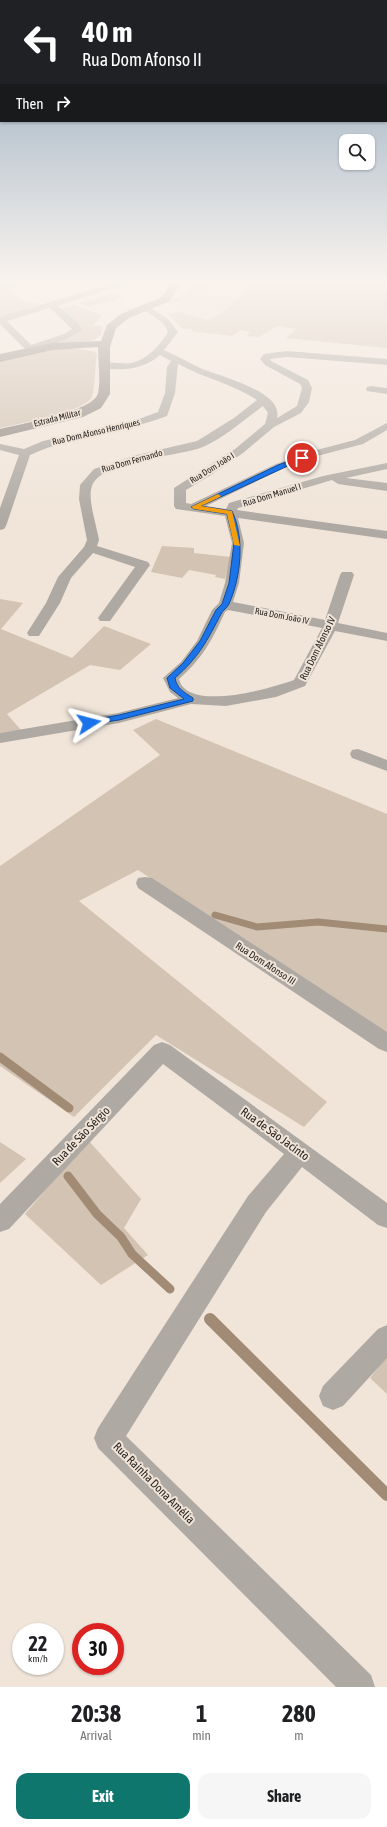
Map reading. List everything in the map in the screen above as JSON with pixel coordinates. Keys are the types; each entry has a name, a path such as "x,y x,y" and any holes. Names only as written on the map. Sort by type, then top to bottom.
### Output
{"street":[{"name":"Estrada Militar","path":"0,433 78,414 96,405 104,394 103,362"},
{"path":"103,366 135,365 141,362"},
{"name":"Rua Dom Afonso Henriques","path":"25,453 47,443 142,422 162,414 170,393 172,367 176,362"},
{"path":"183,362 197,370 246,388 264,400 271,408 273,413 270,425"},
{"path":"267,362 304,382 307,388 303,404 282,420 270,425"},
{"path":"370,389 387,391"},
{"name":"Rua Dom Fernando","path":"90,548 93,540 85,499 86,485 98,471 141,457 202,444 238,420 264,400"},
{"name":"Rua Dom João I","path":"270,425 214,469 180,488 180,506 387,535"},
{"path":"194,507 280,466 313,454 359,442 387,426"},
{"path":"0,447 25,453 0,526"},
{"name":"Rua Dom Manuel I","path":"230,512 233,506 327,478 387,466"},
{"path":"327,478 387,487"},
{"path":"191,699 173,687 171,678 186,665 204,642 219,610 225,605 232,583 238,543 230,512"},
{"path":"34,633 54,603 65,577 90,548 143,564 105,618"},
{"name":"Rua Dom Afonso IV","path":"191,699 226,701 276,692 300,683 330,626 347,575"},
{"name":"Rua Dom João IV","path":"225,605 387,637"},
{"path":"0,738 119,718 191,699"},
{"path":"358,754 387,766"},
{"name":"Rua Dom Afonso III","path":"145,883 387,1043"},
{"name":"Rua de São Jacinto","path":"162,1051 387,1217"},
{"name":"Rua de São Sérgio","path":"0,1221 162,1051"},
{"name":"Rua Rainha Dona Amélia","path":"300,1152 257,1204 108,1438 359,1687"},
{"path":"333,1396 387,1338"}],"shaded area":[{"path":"0,362 96,362 92,397 87,402 77,408 50,417 0,428"},
{"path":"162,546 194,548 194,553 231,557 225,579 215,577 216,575 189,570 182,578 151,572"},
{"path":"0,599 23,603 1,629 72,658 104,626 151,644 120,670 90,665 7,714 21,730 0,733"},
{"path":"156,719 387,814 387,1034 138,870 79,901 327,1102 304,1127 156,1035 74,1117 0,1066 0,866 160,755 133,730"},
{"path":"88,1140 141,1199 124,1228 148,1255 101,1285 25,1214"},
{"path":"0,1142 26,1159 0,1183"},
{"path":"387,1356 387,1394 370,1378"}],"waterway":[{"path":"215,915 257,927 318,922 387,929"},
{"path":"0,1057 69,1108"},
{"path":"68,1176 97,1214 121,1237 132,1254 170,1289"},
{"path":"210,1319 387,1495"}],"slow traffic":[{"path":"218,496 194,507 230,512 238,543 237,545"}],"route":[{"path":"89,723 119,718 191,699 173,687 171,678 186,665 204,642 219,610 225,605 232,583 238,543 230,512 194,507 280,466 302,458"}]}
